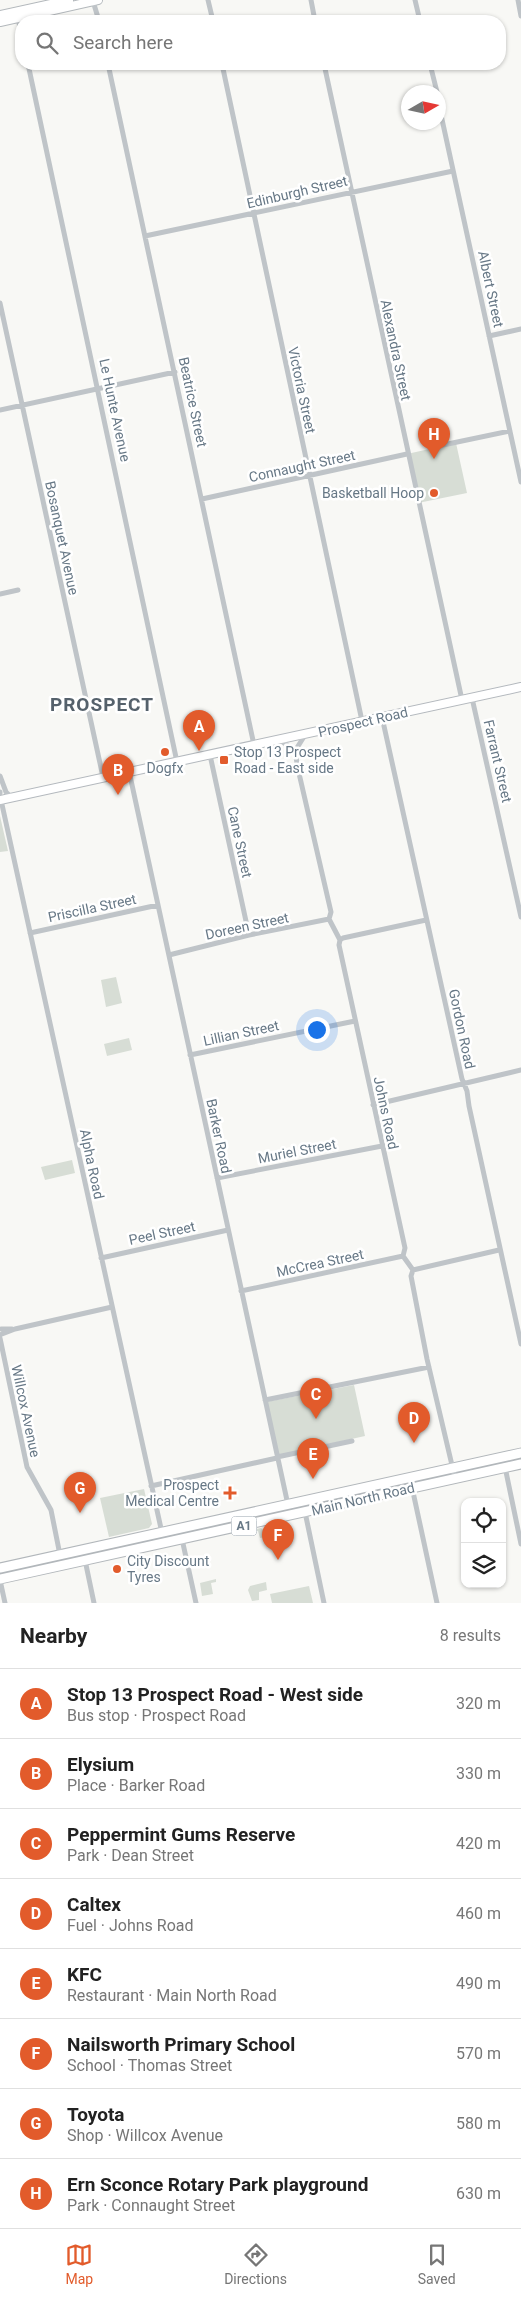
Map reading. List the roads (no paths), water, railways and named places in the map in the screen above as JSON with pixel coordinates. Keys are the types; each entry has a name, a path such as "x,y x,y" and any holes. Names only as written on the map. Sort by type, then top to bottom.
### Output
{"highway":[{"name":"Main North Road","path":"0,1568 521,1454"},
{"name":"Main North Road","path":"0,1580 521,1464"},
{"path":"162,1533 164,1543"},
{"path":"83,1550 85,1560"}],"main road":[{"path":"17,15 69,0"},
{"path":"0,15 17,15 96,0"},
{"path":"0,22 15,16"},
{"name":"Prospect Road","path":"0,800 521,687"}],"street":[{"path":"96,0 98,15"},
{"path":"208,0 212,15"},
{"path":"311,0 314,15"},
{"path":"416,0 419,15"},
{"path":"518,0 521,16"},
{"name":"Le Hunte Avenue","path":"29,70 99,389 177,762"},
{"name":"Beatrice Street","path":"109,70 254,745"},
{"name":"Victoria Street","path":"223,70 362,722"},
{"name":"Alexandra Street","path":"325,70 407,454 462,700"},
{"path":"431,70 434,85"},
{"name":"Albert Street","path":"444,130 521,482"},
{"name":"Edinburgh Street","path":"145,236 253,214 350,191 453,171"},
{"name":"Bosanquet Avenue","path":"0,302 103,777"},
{"path":"490,336 521,329"},
{"path":"0,410 175,372"},
{"path":"443,446 510,431"},
{"name":"Connaught Street","path":"202,499 407,454"},
{"path":"0,594 18,590"},
{"name":"Farrant Street","path":"472,698 521,917"},
{"name":"Gordon Road","path":"382,717 464,1084 498,1250 521,1344"},
{"path":"280,740 295,751 305,735"},
{"name":"Johns Road","path":"295,751 331,912 329,919 340,940 339,945 355,1021 405,1248 403,1256"},
{"name":"Cane Street","path":"210,755 249,935"},
{"name":"Barker Road","path":"129,771 288,1505"},
{"path":"0,776 6,792 11,797"},
{"name":"Alpha Road","path":"0,800 162,1533"},
{"name":"Priscilla Street","path":"30,933 158,905"},
{"name":"Doreen Street","path":"169,955 249,935 329,919"},
{"path":"340,940 426,920"},
{"name":"Lillian Street","path":"190,1055 355,1021"},
{"path":"373,1105 521,1070"},
{"name":"Muriel Street","path":"217,1178 382,1146"},
{"name":"Peel Street","path":"101,1258 228,1230"},
{"path":"413,1270 498,1250"},
{"path":"403,1256 413,1270"},
{"name":"McCrea Street","path":"242,1291 403,1256"},
{"path":"413,1270 411,1276 429,1367 455,1478"},
{"path":"1,1333 112,1306"},
{"name":"Willcox Avenue","path":"1,1333 1,1351 27,1467 51,1510 60,1555"},
{"path":"265,1400 429,1367"},
{"path":"151,1486 352,1441"},
{"path":"505,1467 521,1544"},
{"path":"410,1478 437,1603"},
{"path":"305,1512 324,1603"},
{"path":"182,1539 196,1603"},
{"path":"85,1560 94,1603"},
{"path":"0,1580 5,1603"}],"place":[{"name":"Ern Sconce Rotary Park playground","path":"434,459"},
{"name":"Basketball Hoop","path":"434,493"},
{"name":"Stop 13 Prospect Road - West side","path":"199,751"},
{"name":"Dogfx","path":"165,752"},
{"name":"Stop 13 Prospect Road - East side","path":"224,760"},
{"name":"Elysium","path":"118,795"},
{"name":"Peppermint Gums Reserve","path":"316,1419"},
{"name":"Caltex","path":"414,1443"},
{"name":"KFC","path":"313,1479"},
{"name":"Prospect Medical Centre","path":"230,1493"},
{"name":"Toyota","path":"80,1513"},
{"name":"Nailsworth Primary School","path":"278,1560"},
{"name":"City Discount Tyres","path":"117,1569"}],"district":[{"name":"PROSPECT","path":"102,704"}]}
